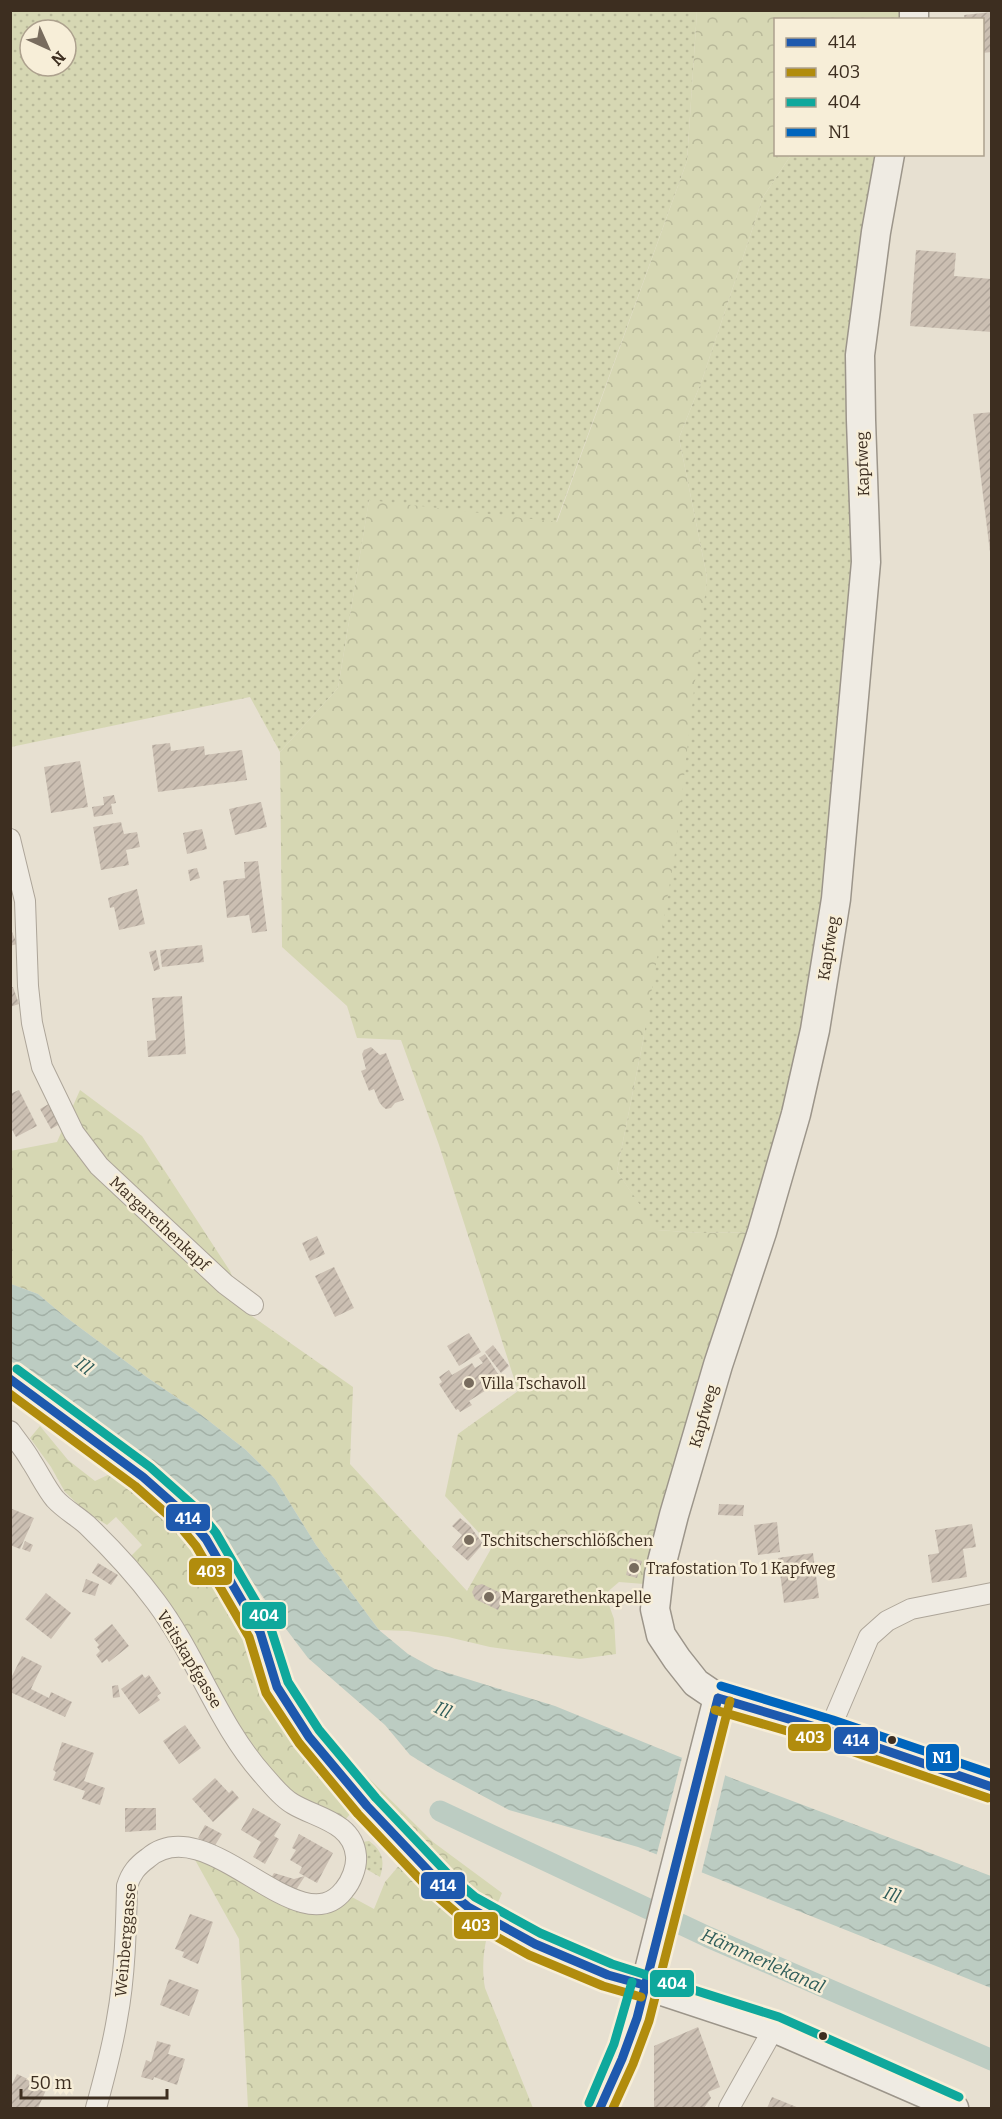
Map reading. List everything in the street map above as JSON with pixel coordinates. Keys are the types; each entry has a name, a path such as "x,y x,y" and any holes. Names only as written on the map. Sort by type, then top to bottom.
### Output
{"street":[{"name":"Kapfweg","path":"890,156 876,232 860,355 866,562 836,899 815,1030 796,1114 762,1232 712,1383 659,1574 655,1609 661,1635 677,1659 696,1683 718,1698 829,1731 992,1787"},
{"name":"Margarethenkapf","path":"10,839 25,901 28,986 32,1023 42,1067 74,1133 99,1166 225,1284 253,1305"},
{"name":"Veitskapfgasse","path":"11,1432 56,1500 74,1513 114,1552 157,1603 226,1720 261,1773 292,1804 340,1827 348,1837 356,1856 354,1872 349,1882"},
{"path":"829,1731 869,1637 887,1621 911,1609 992,1593"},
{"path":"600,2109 637,2018 718,1698"},
{"name":"Weinberggasse","path":"96,2109 118,2017 125,1949 127,1886 129,1878 137,1867 157,1851 174,1846 188,1846 225,1861 277,1892 303,1903 321,1904 332,1900 342,1893 349,1882"},
{"path":"644,1985 774,2028 928,2095 954,2109"},
{"path":"729,2109 774,2028"}],"green space":[{"path":"10,11 697,11 687,161 556,523 369,501 338,688 280,752 250,697 11,747"},
{"path":"697,11 914,11 914,18 774,18 774,156 790,156 763,197 702,380 679,438 707,577 676,847 643,1041 617,1171 657,1230 702,1233 762,1232 644,1584 619,1582 605,1594 614,1619 616,1654 580,1659 490,1647 408,1631 379,1630 316,1545 275,1479 246,1450 195,1410 63,1315 38,1294 11,1284 10,1151 57,1142 80,1090 142,1136 230,1271 246,1312 353,1387 350,1464 467,1591 492,1547 445,1496 458,1434 518,1391 439,1145 401,1040 357,1038 347,1006 282,947 280,752 338,688 369,500 557,522 687,161"},
{"path":"790,156 890,156 860,389 836,899 762,1232 702,1233 656,1230 617,1171 643,1041 707,577 679,438 702,380 763,197"},
{"path":"40,1426 68,1460 95,1481 112,1473 176,1521 259,1669 433,1842 502,1893 486,1939 483,1976 485,1988 533,2108 248,2108 239,1939 194,1858 322,1913 341,1904 350,1896 374,1909 385,1882 402,1862 383,1820 358,1805 345,1820 297,1797 268,1768 233,1715 199,1655 130,1557 142,1545 116,1517 107,1525 86,1512 65,1492 51,1467 30,1438"},
{"path":"369,1841 382,1857 380,1877 366,1869 360,1847 362,1842"}],"water":[{"name":"Ill","path":"11,1284 38,1294 63,1315 195,1410 246,1450 275,1479 316,1545 379,1630 408,1654 435,1669 555,1706 734,1779 991,1876 991,1988 638,1847 509,1810 410,1755 385,1725 308,1658 197,1501 154,1465 11,1361"}],"pier":[{"path":"683,1754 726,1772 701,1875 656,1857"}],"building":[{"path":"992,12 992,52 984,53 984,18 965,18 964,15"},
{"path":"916,250 956,253 954,276 992,279 992,332 910,326"},
{"path":"992,412 992,552 990,552 973,414"},
{"path":"170,743 171,751 204,746 205,755 242,750 247,780 158,792 152,745"},
{"path":"80,761 88,807 51,813 44,767"},
{"path":"114,795 116,803 111,804 113,814 94,817 92,807 104,805 103,797"},
{"path":"261,802 267,827 235,835 229,809"},
{"path":"121,822 124,834 137,832 140,847 126,850 129,865 101,870 93,827"},
{"path":"202,829 207,849 187,854 183,833"},
{"path":"258,861 267,931 252,933 249,915 227,918 223,881 245,878 244,862"},
{"path":"197,868 200,878 190,881 188,870"},
{"path":"137,889 145,924 119,930 114,907 110,908 108,898"},
{"path":"10,927 17,944 10,946"},
{"path":"202,945 204,962 162,967 160,950"},
{"path":"156,950 160,969 154,971 149,952"},
{"path":"10,987 13,987 19,1004 10,1007"},
{"path":"182,996 186,1054 148,1057 147,1041 156,1040 152,998"},
{"path":"371,1047 380,1055 386,1053 404,1100 395,1103 391,1108 383,1107 374,1089 369,1091 361,1071 366,1069 362,1054 364,1050"},
{"path":"19,1090 37,1126 16,1137 10,1126 10,1094"},
{"path":"52,1102 65,1121 51,1129 40,1109"},
{"path":"317,1236 325,1254 310,1261 302,1243"},
{"path":"334,1267 354,1308 335,1317 315,1276"},
{"path":"469,1333 481,1352 459,1366 447,1346"},
{"path":"493,1345 509,1366 501,1373 485,1352"},
{"name":"Villa Tschavoll","path":"485,1354 502,1380 469,1401 472,1405 460,1412 456,1410 439,1384 442,1382 439,1377 449,1370 452,1375 472,1363 475,1368 483,1363 479,1358"},
{"path":"719,1504 744,1505 743,1516 718,1515"},
{"path":"10,1508 34,1518 20,1549 10,1545"},
{"name":"Tschitscherschlößchen","path":"460,1518 470,1526 483,1544 468,1561 452,1547 462,1535 452,1526"},
{"path":"777,1522 780,1552 758,1555 754,1525"},
{"path":"972,1524 976,1547 963,1549 967,1577 932,1583 928,1555 939,1553 935,1530"},
{"path":"25,1541 33,1545 30,1552 22,1549"},
{"path":"813,1553 819,1598 784,1603 778,1558"},
{"name":"Trafostation To 1 Kapfweg","path":"630,1558 642,1561 637,1578 626,1575"},
{"path":"98,1563 118,1575 111,1585 92,1573"},
{"path":"86,1579 99,1584 95,1596 82,1592"},
{"name":"Margarethenkapelle","path":"482,1584 505,1595 498,1610 475,1599 472,1592 475,1586"},
{"path":"46,1593 71,1613 51,1639 25,1619"},
{"path":"112,1624 129,1646 109,1662 107,1659 102,1663 96,1655 100,1651 94,1639"},
{"path":"22,1656 42,1666 31,1689 49,1698 51,1692 72,1702 65,1717 10,1692 10,1680"},
{"path":"142,1674 145,1678 149,1675 161,1693 157,1696 160,1700 139,1714 121,1689"},
{"path":"118,1685 120,1697 113,1698 112,1686"},
{"path":"185,1725 201,1748 179,1764 163,1741"},
{"path":"62,1742 94,1753 84,1781 105,1788 100,1805 82,1799 85,1791 53,1780 56,1772 53,1770"},
{"path":"215,1778 229,1793 232,1790 239,1798 213,1822 192,1799"},
{"path":"125,1808 156,1808 156,1830 125,1832"},
{"path":"253,1808 281,1824 274,1836 279,1839 265,1864 253,1857 261,1842 241,1830"},
{"path":"205,1825 222,1834 214,1847 198,1838"},
{"path":"299,1834 333,1853 317,1883 299,1873 302,1867 290,1860 296,1850 292,1848"},
{"path":"274,1873 294,1879 305,1876 296,1890 271,1878"},
{"path":"190,1914 213,1922 198,1964 182,1957 184,1952 175,1949"},
{"path":"169,1979 199,1990 189,2016 160,2005"},
{"path":"698,2027 720,2087 708,2092 711,2098 704,2108 654,2108 654,2046"},
{"path":"157,2041 171,2045 168,2054 185,2059 177,2085 154,2077 153,2080 141,2077 146,2060 151,2062"},
{"path":"17,2074 47,2088 38,2108 10,2108 10,2088"},
{"path":"772,2097 799,2108 767,2108"}],"waterway":[{"name":"Hämmerlekanal","path":"440,1811 708,1937 992,2060"}],"transit line":[{"name":"404","path":"17,1369 150,1467 195,1507 216,1533 270,1626 288,1682 319,1730 376,1798 448,1874 475,1897 540,1933 612,1964 779,2017 959,2097"},
{"name":"414","path":"10,1379 143,1477 186,1515 206,1539 260,1632 277,1687 309,1737 367,1806 440,1883 468,1907 535,1944 608,1975 644,1985"},
{"name":"403","path":"10,1394 135,1486 177,1523 196,1546 249,1637 266,1693 299,1743 358,1814 431,1891 461,1917 529,1955 603,1986 641,1997"},
{"name":"N1","path":"721,1686 833,1720 992,1774"},
{"name":"414","path":"718,1698 829,1731 992,1787"},
{"name":"414","path":"600,2108 637,2018 718,1698"},
{"name":"403","path":"613,2108 649,2021 730,1701"},
{"name":"403","path":"715,1710 825,1742 988,1798"},
{"name":"404","path":"589,2103 614,2044 632,1982"}],"place":[{"name":"Villa Tschavoll","path":"469,1383"},
{"name":"Tschitscherschlößchen","path":"469,1540"},
{"name":"Trafostation To 1 Kapfweg","path":"634,1568"},
{"name":"Margarethenkapelle","path":"489,1597"}]}
